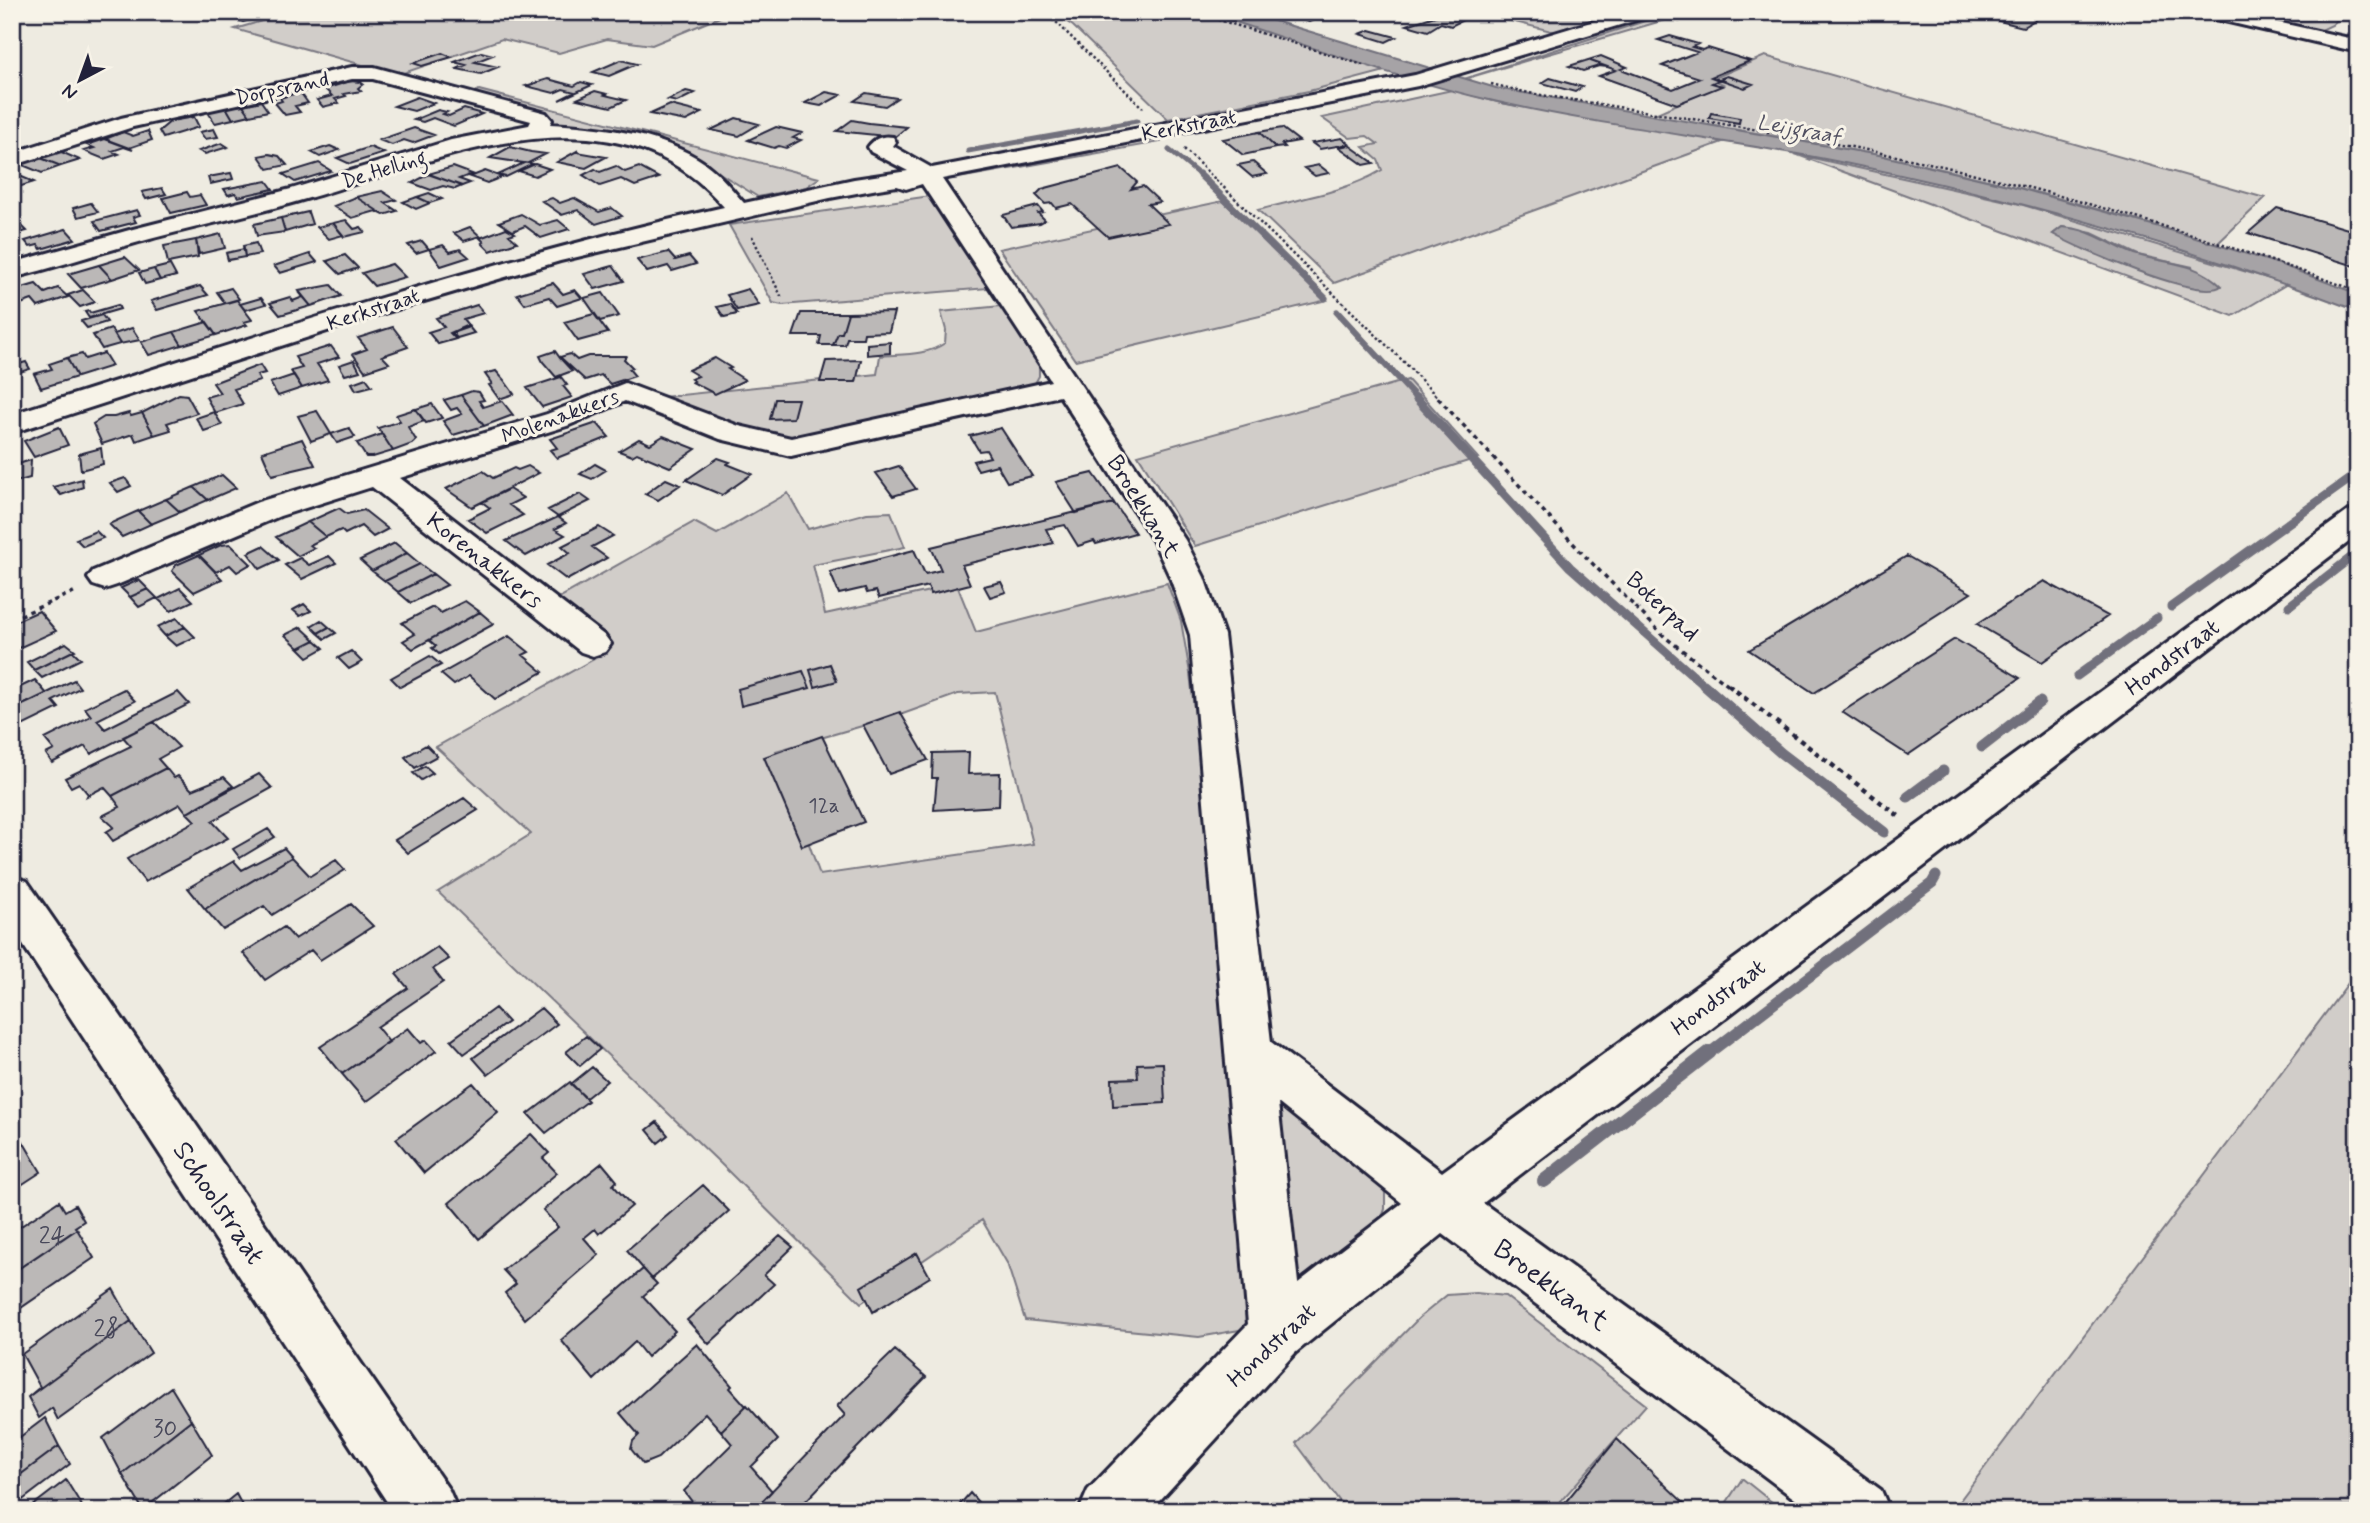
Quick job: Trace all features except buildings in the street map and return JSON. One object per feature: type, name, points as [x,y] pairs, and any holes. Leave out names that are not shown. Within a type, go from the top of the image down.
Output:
[{"type":"street","name":"Kerkstraat","points":[[12,424],[493,271],[657,228],[739,211],[850,194],[926,176],[1415,81],[1644,12]]},
{"type":"street","points":[[2207,12],[2358,46]]},
{"type":"street","name":"Dorpsrand","points":[[12,159],[128,122],[352,73],[374,73],[539,117],[542,120],[537,130]]},
{"type":"street","name":"De Helling","points":[[12,271],[128,237],[299,194],[458,145],[537,130],[607,134],[661,150],[690,163],[715,183],[739,211]]},
{"type":"street","points":[[885,142],[879,147],[914,165],[926,176]]},
{"type":"street","name":"Broekkant","points":[[926,176],[938,188],[1169,540],[1207,635],[1276,1334]]},
{"type":"street","name":"Molenakkers","points":[[105,578],[269,509],[557,420],[625,391],[730,433],[791,447],[1066,386]]},
{"type":"street","name":"Korenakkers","points":[[377,476],[593,644]]},
{"type":"street","name":"Hondstraat","points":[[1109,1511],[1276,1334],[1442,1203],[2358,519]]},
{"type":"street","name":"Schoolstraat","points":[[15,901],[428,1511]]},
{"type":"street","name":"Broekkant","points":[[1249,1052],[1442,1203],[1860,1511]]},
{"type":"path","name":"Boterpad","points":[[1038,12],[1056,22],[1406,364],[1584,555],[1665,637],[1928,838]]},
{"type":"path","points":[[1194,12],[1415,81]]},
{"type":"path","points":[[1490,84],[1529,93],[1843,146],[1956,170],[2129,215],[2280,262],[2358,291]]},
{"type":"path","points":[[739,211],[782,298]]},
{"type":"path","points":[[12,619],[105,578]]},
{"type":"shaded area","points":[[292,12],[732,12],[652,45],[607,39],[559,53],[502,39],[398,75],[235,29]]},
{"type":"shaded area","points":[[1052,12],[1206,12],[1389,70],[1309,91],[1168,119],[1073,26]]},
{"type":"shaded area","points":[[1206,12],[1245,12],[1496,88],[1879,155],[2012,186],[2279,264],[2358,294],[2358,311],[2165,245],[2034,207],[1835,161],[1582,119],[1498,102],[1388,72]]},
{"type":"shaded area","points":[[1475,12],[1619,12],[1555,32]]},
{"type":"shaded area","points":[[1673,12],[1692,12],[1464,79]]},
{"type":"shaded area","points":[[2217,12],[2338,12],[2342,15],[2332,25],[2313,34]]},
{"type":"shaded area","points":[[1765,56],[2265,198],[2216,245],[2050,196],[1923,165],[1795,139],[1650,116],[1723,84],[1712,79]]},
{"type":"shaded area","points":[[479,90],[819,178],[806,187],[758,197],[697,159],[547,124],[550,116],[470,95]]},
{"type":"shaded area","points":[[1452,90],[1501,103],[1725,141],[1334,283],[1258,210],[1353,184],[1382,170],[1378,160],[1363,147],[1378,144],[1367,136],[1350,138],[1322,118]]},
{"type":"shaded area","points":[[1156,139],[1160,142],[953,179]]},
{"type":"shaded area","points":[[1795,154],[2020,204],[2287,284],[2233,316]],"holes":[[[2062,227],[2092,233],[2138,255],[2193,267],[2154,277],[2053,234]]]},
{"type":"shaded area","points":[[930,196],[989,288],[782,305],[773,303],[729,225]]},
{"type":"shaded area","points":[[1223,201],[1327,300],[1075,360],[999,249]]},
{"type":"shaded area","points":[[2062,227],[2091,234],[2134,254],[2191,268],[2221,286],[2209,289],[2190,287],[2138,271],[2053,234]]},
{"type":"shaded area","points":[[1001,306],[1039,364],[1039,376],[1034,385],[779,449],[662,397],[877,374],[880,356],[922,352],[945,343],[946,330],[941,312]]},
{"type":"shaded area","points":[[1408,380],[1478,458],[1195,546],[1138,455]]},
{"type":"shaded area","points":[[788,493],[808,529],[867,513],[891,512],[905,547],[813,565],[825,614],[957,585],[976,632],[1167,583],[1181,621],[1190,673],[1239,1100],[1256,1313],[1245,1329],[1199,1337],[1025,1320],[1007,1263],[982,1220],[861,1303],[720,1163],[438,892],[531,834],[436,747],[601,655],[543,607],[694,522],[717,534]],"holes":[[[995,692],[1033,844],[820,875],[776,751],[900,715],[958,694]]]},
{"type":"shaded area","points":[[2358,970],[2358,1511],[1952,1511]]},
{"type":"shaded area","points":[[1275,1095],[1379,1179],[1385,1193],[1385,1209],[1379,1226],[1301,1293],[1289,1285]]},
{"type":"shaded area","points":[[1476,1293],[1505,1296],[1646,1405],[1552,1511],[1347,1511],[1296,1443],[1419,1318],[1447,1295]]},
{"type":"shaded area","points":[[1743,1479],[1783,1511],[1721,1511]]},
{"type":"waterway","points":[[1679,20],[1704,12]]},
{"type":"waterway","points":[[968,151],[1137,121]]},
{"type":"waterway","points":[[1169,150],[1201,176]]},
{"type":"waterway","points":[[1199,174],[1325,298]]},
{"type":"waterway","points":[[1337,312],[1418,400]]},
{"type":"waterway","points":[[1416,398],[1570,567],[1706,687]]},
{"type":"waterway","points":[[2171,607],[2358,473]]},
{"type":"waterway","points":[[2289,606],[2358,552]]},
{"type":"waterway","points":[[2077,676],[2157,618]]},
{"type":"waterway","points":[[1704,685],[1781,753],[1884,832]]},
{"type":"waterway","points":[[1982,747],[2040,702]]},
{"type":"waterway","points":[[1908,797],[1943,771]]},
{"type":"waterway","points":[[1708,1054],[1932,883],[1936,876]]},
{"type":"waterway","points":[[1544,1181],[1710,1052]]},
{"type":"water label","name":"Leijgraaf","points":[[1799,129]]}]
